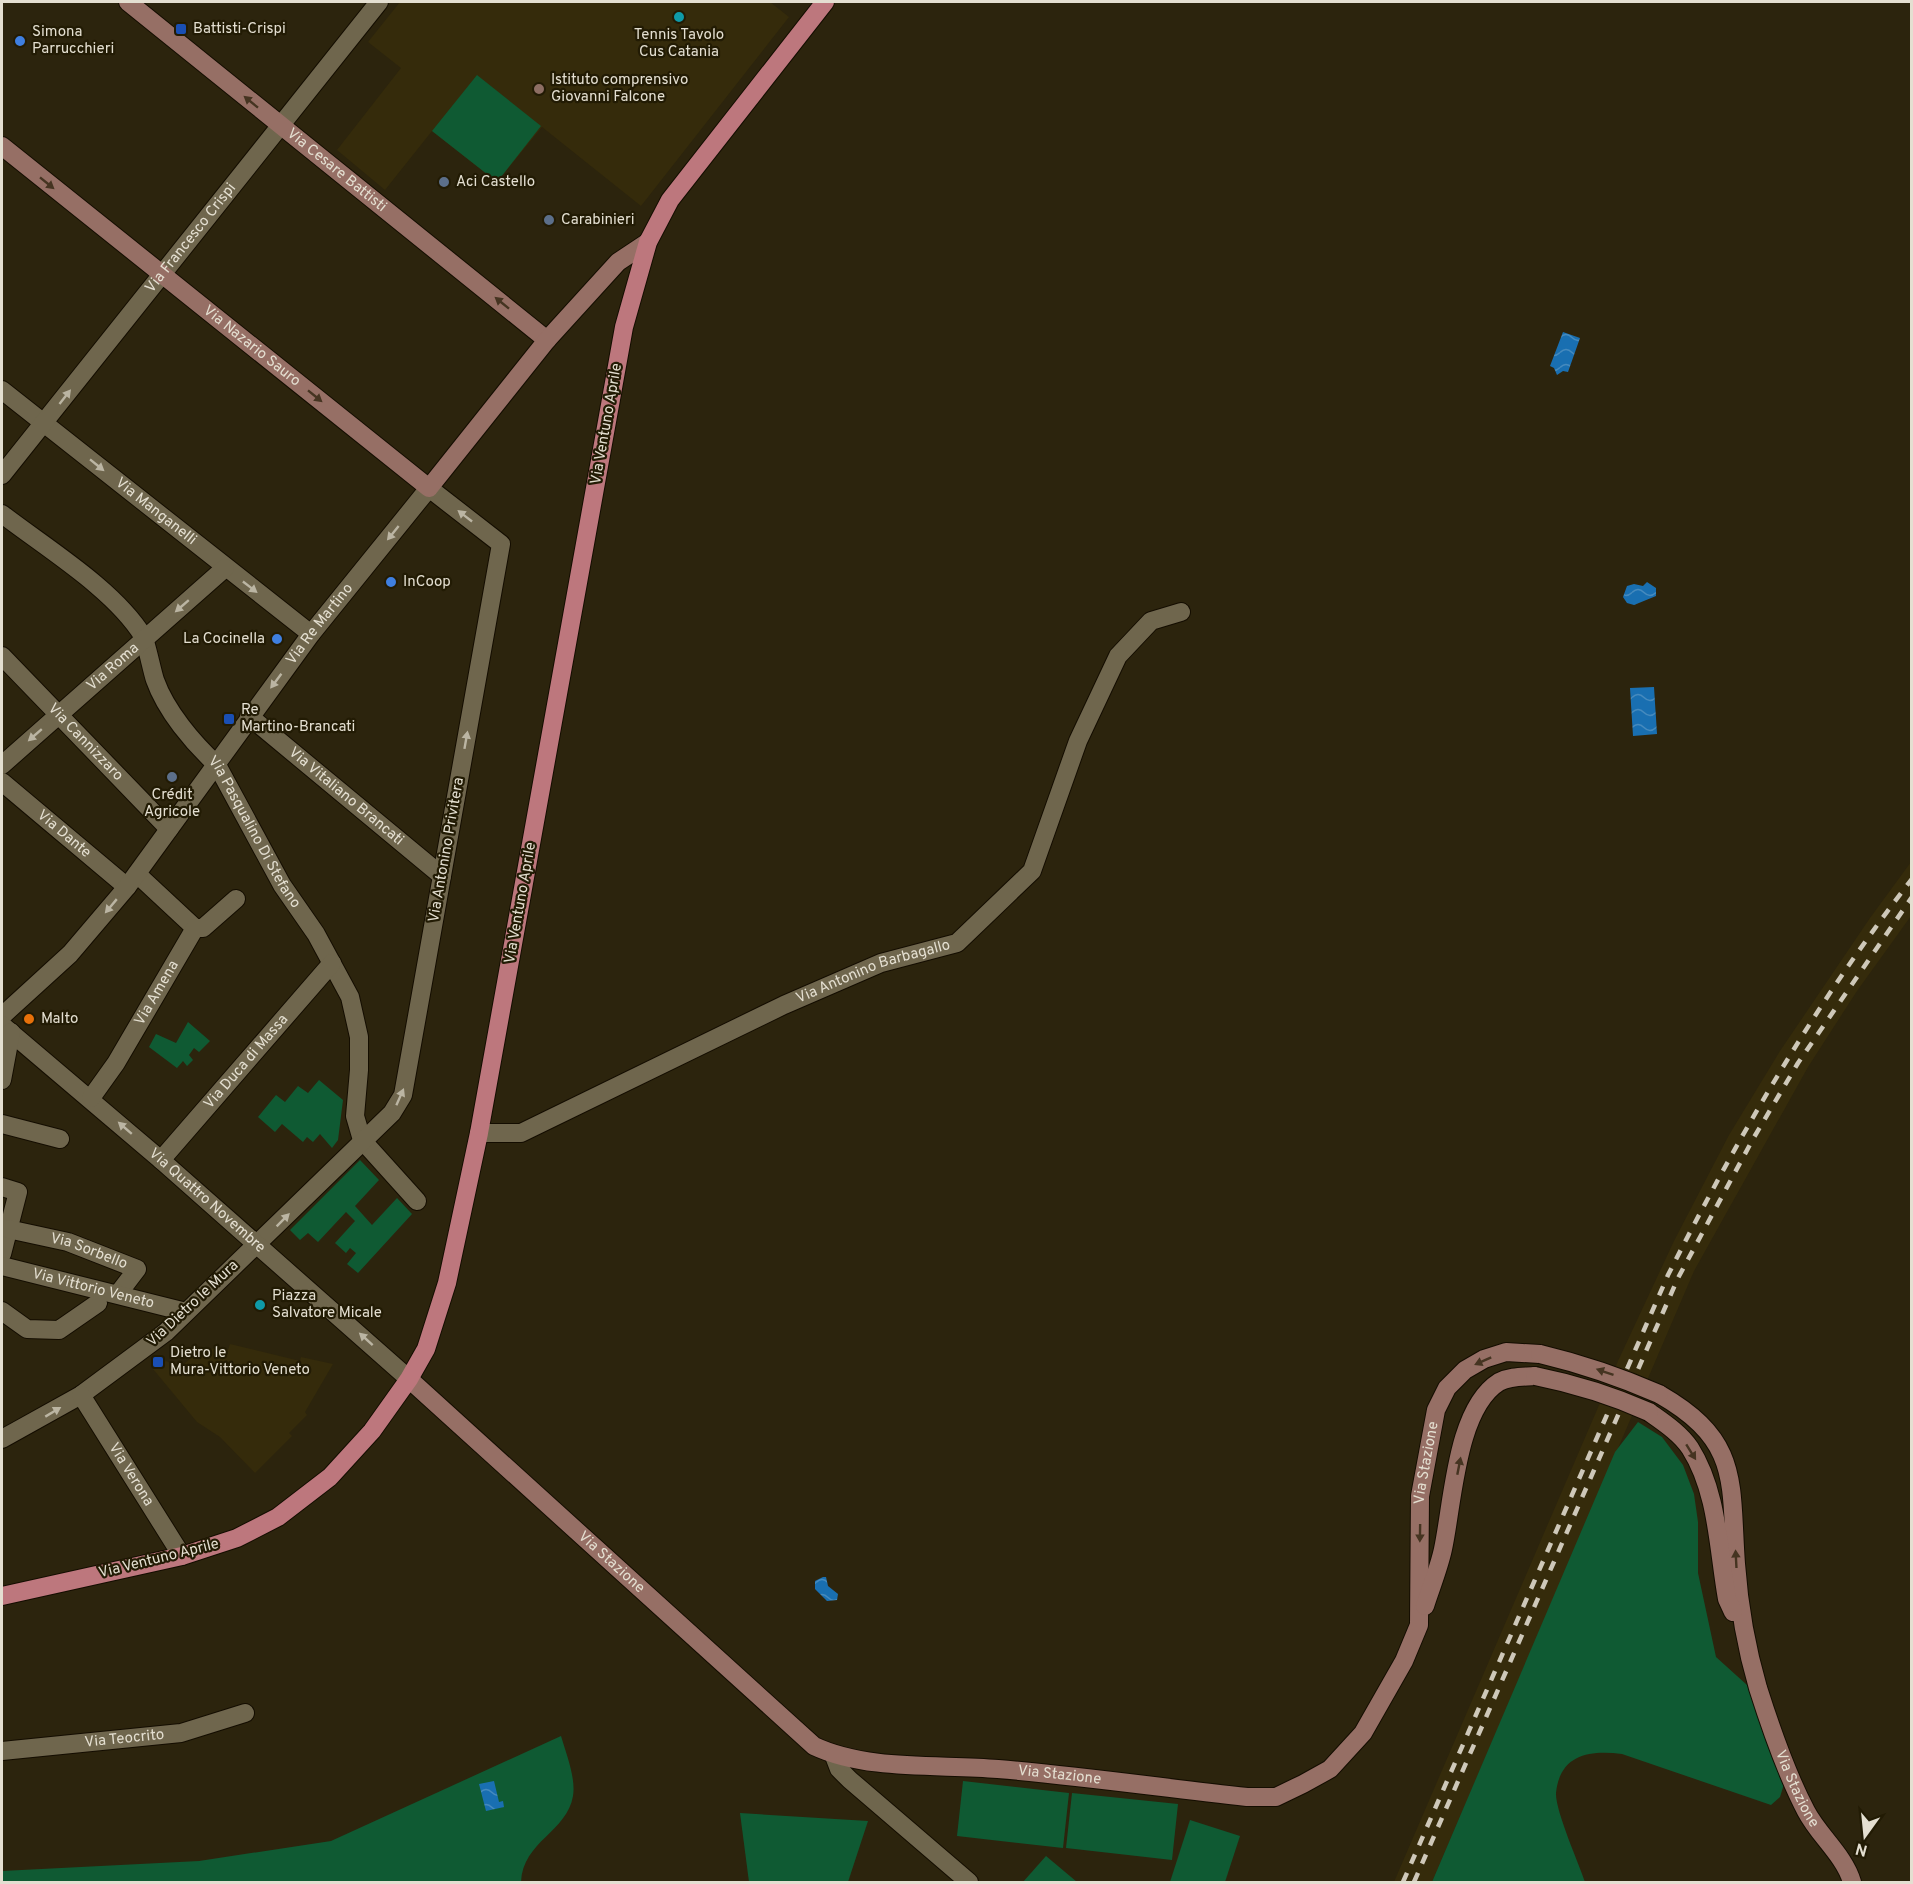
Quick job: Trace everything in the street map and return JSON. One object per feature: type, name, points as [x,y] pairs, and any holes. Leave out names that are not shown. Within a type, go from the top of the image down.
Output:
[{"type":"main road","name":"Via Cesare Battisti","points":[[128,2],[547,340]]},
{"type":"main road","name":"Via Ventuno Aprile","points":[[2,1596],[182,1556],[237,1538],[278,1517],[330,1477],[372,1431],[409,1379],[426,1349],[439,1315],[479,1133],[624,327],[648,242],[670,200],[825,2]]},
{"type":"main road","name":"Via Nazario Sauro","points":[[2,146],[429,488]]},
{"type":"main road","name":"Via Re Martino","points":[[429,488],[547,340],[618,262],[648,242]]},
{"type":"main road","name":"Via Stazione","points":[[409,1379],[791,1726],[814,1746],[834,1756],[859,1760],[999,1769],[1247,1797],[1276,1797],[1330,1769],[1363,1733],[1404,1661],[1419,1625],[1420,1496],[1436,1410],[1447,1388],[1465,1370],[1484,1359],[1506,1352],[1540,1354],[1601,1370],[1659,1394],[1686,1410],[1700,1423],[1723,1456],[1734,1502],[1735,1560],[1744,1638],[1759,1690],[1792,1782],[1806,1812],[1821,1837],[1847,1866],[1852,1882]]},
{"type":"main road","points":[[1419,1625],[1443,1551],[1461,1454],[1471,1418],[1478,1405],[1499,1383],[1513,1377],[1535,1376],[1603,1393],[1648,1412],[1670,1426],[1689,1447],[1711,1497],[1727,1599],[1744,1638]]},
{"type":"street","name":"Via Francesco Crispi","points":[[2,475],[161,273],[380,2]]},
{"type":"street","name":"Via Manganelli","points":[[2,390],[311,634]]},
{"type":"street","name":"Via Nazario Sauro","points":[[429,488],[501,544]]},
{"type":"street","name":"Via Re Martino","points":[[2,1016],[70,954],[132,881],[217,765],[249,716],[311,634],[429,488]]},
{"type":"street","name":"Via Pasqualino Di Stefano","points":[[2,514],[117,601],[145,639],[146,653],[161,696],[202,752],[217,765],[282,885],[332,963],[350,997],[359,1037],[355,1116],[362,1140],[417,1201]]},
{"type":"street","name":"Via Antonino Privitera","points":[[362,1140],[392,1113],[403,1095],[501,544]]},
{"type":"street","name":"Via Roma","points":[[2,765],[225,568]]},
{"type":"street","name":"Via Antonino Barbagallo","points":[[479,1133],[521,1133],[784,1005],[870,968],[957,943],[1032,871],[1078,741],[1118,656],[1151,621],[1181,612]]},
{"type":"street","name":"Via Cannizzaro","points":[[2,656],[169,829]]},
{"type":"street","name":"Via Vitaliano Brancati","points":[[249,716],[442,876]]},
{"type":"street","name":"Via Dante","points":[[2,782],[195,928]]},
{"type":"street","name":"Via Amena","points":[[91,1098],[116,1063],[195,928],[203,928],[236,899]]},
{"type":"street","name":"Via Duca di Massa","points":[[161,1160],[332,963]]},
{"type":"street","name":"Via Quattro Novembre","points":[[6,1029],[91,1098],[409,1379]]},
{"type":"street","points":[[2,1080],[6,1029]]},
{"type":"street","points":[[2,1124],[60,1139]]},
{"type":"street","name":"Via Dietro le Mura","points":[[2,1439],[81,1395],[138,1355],[258,1244],[362,1140]]},
{"type":"street","points":[[2,1187],[18,1192],[2,1254]]},
{"type":"street","name":"Via Sorbello","points":[[8,1229],[68,1242],[137,1269],[118,1294]]},
{"type":"street","name":"Via Vittorio Veneto","points":[[2,1266],[186,1312]]},
{"type":"street","points":[[2,1311],[27,1329],[59,1330],[98,1303]]},
{"type":"street","name":"Via Verona","points":[[81,1395],[182,1556]]},
{"type":"street","name":"Via Teocrito","points":[[2,1751],[181,1733],[245,1713]]},
{"type":"street","points":[[834,1756],[839,1768],[850,1780],[969,1882]]},
{"type":"shaded area","name":"Istituto comprensivo Giovanni Falcone","points":[[400,2],[770,2],[789,17],[641,206],[542,127],[497,182],[432,131],[385,190],[337,150],[401,68],[368,42]]},
{"type":"shaded area","points":[[1911,862],[1911,916],[1857,991],[1808,1067],[1694,1271],[1432,1882],[1394,1882],[1618,1361],[1674,1241],[1729,1135],[1780,1051]]},
{"type":"shaded area","points":[[230,1344],[300,1361],[301,1357],[333,1364],[305,1412],[307,1415],[289,1433],[292,1436],[255,1473],[220,1437],[197,1422],[153,1369],[166,1361],[181,1367],[198,1351],[203,1355],[215,1347],[228,1350]]},
{"type":"green space","points":[[477,75],[541,126],[497,182],[432,131]]},
{"type":"green space","points":[[188,1022],[210,1041],[199,1052],[194,1048],[189,1055],[193,1060],[187,1066],[183,1061],[177,1068],[149,1047],[156,1034],[176,1043]]},
{"type":"green space","points":[[319,1080],[343,1100],[338,1140],[332,1148],[320,1134],[313,1142],[307,1137],[303,1142],[282,1124],[275,1132],[258,1117],[276,1095],[285,1102],[298,1086],[308,1093]]},
{"type":"green space","points":[[360,1160],[379,1180],[355,1206],[372,1225],[397,1198],[412,1214],[358,1273],[347,1264],[356,1253],[350,1248],[346,1253],[335,1243],[355,1221],[346,1212],[318,1242],[308,1233],[300,1240],[290,1230]]},
{"type":"green space","points":[[1638,1422],[1662,1437],[1683,1465],[1694,1494],[1698,1522],[1698,1573],[1716,1657],[1747,1685],[1784,1784],[1780,1797],[1771,1805],[1622,1754],[1588,1754],[1570,1762],[1559,1780],[1556,1793],[1563,1824],[1585,1882],[1432,1882],[1615,1452]]},
{"type":"green space","points":[[561,1736],[572,1774],[573,1796],[563,1819],[529,1856],[521,1882],[2,1882],[2,1871],[199,1861],[331,1841]]},
{"type":"green space","points":[[963,1781],[1069,1793],[1063,1848],[957,1836]]},
{"type":"green space","points":[[1072,1793],[1178,1804],[1172,1860],[1066,1848]]},
{"type":"green space","points":[[740,1813],[868,1821],[848,1882],[749,1882]]},
{"type":"green space","points":[[1190,1820],[1240,1836],[1225,1882],[1170,1882]]},
{"type":"green space","points":[[1046,1856],[1077,1882],[1023,1882]]},
{"type":"water","points":[[1563,332],[1580,338],[1568,372],[1563,371],[1557,375],[1554,368],[1550,366]]},
{"type":"water","points":[[1647,582],[1656,588],[1656,596],[1634,605],[1627,603],[1623,597],[1627,586],[1634,584],[1643,586]]},
{"type":"water","points":[[1654,687],[1657,734],[1633,736],[1630,688]]},
{"type":"water","points":[[826,1577],[828,1586],[838,1594],[837,1600],[827,1601],[815,1589],[815,1581]]},
{"type":"water","points":[[494,1781],[499,1802],[503,1801],[504,1807],[486,1811],[479,1784]]},
{"type":"railway","points":[[1403,1882],[1668,1275],[1722,1172],[1780,1071],[1843,973],[1912,879]]},
{"type":"railway","points":[[1414,1882],[1678,1278],[1753,1139],[1798,1063],[1912,897]]},
{"type":"place","name":"Tennis Tavolo Cus Catania","points":[[679,17]]},
{"type":"place","name":"Battisti-Crispi","points":[[181,29]]},
{"type":"place","name":"Simona Parrucchieri","points":[[20,41]]},
{"type":"place","name":"Istituto comprensivo Giovanni Falcone","points":[[539,89]]},
{"type":"place","name":"Aci Castello","points":[[444,182]]},
{"type":"place","name":"Carabinieri","points":[[549,220]]},
{"type":"place","name":"InCoop","points":[[391,582]]},
{"type":"place","name":"La Cocinella","points":[[277,639]]},
{"type":"place","name":"Re Martino-Brancati","points":[[229,719]]},
{"type":"place","name":"Crédit Agricole","points":[[172,777]]},
{"type":"place","name":"Malto","points":[[29,1019]]},
{"type":"place","name":"Piazza Salvatore Micale","points":[[260,1305]]},
{"type":"place","name":"Dietro le Mura-Vittorio Veneto","points":[[158,1362]]}]
